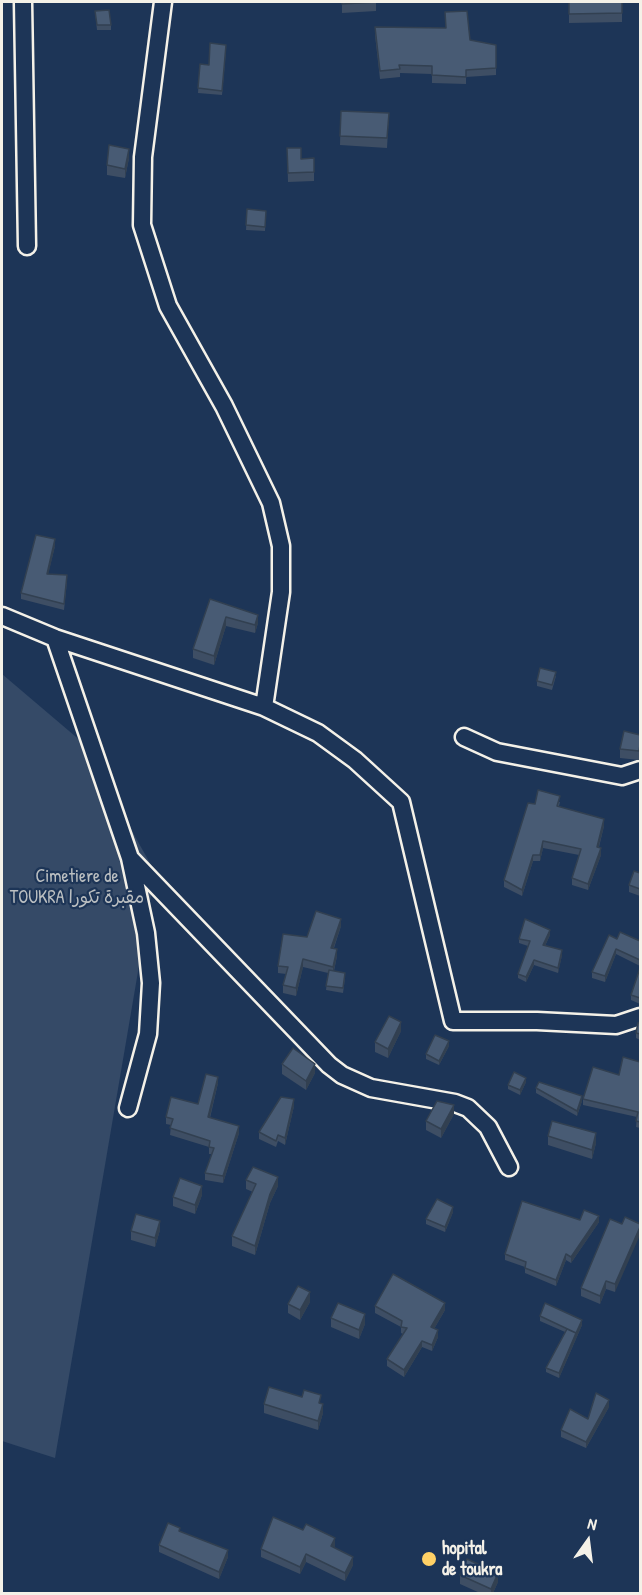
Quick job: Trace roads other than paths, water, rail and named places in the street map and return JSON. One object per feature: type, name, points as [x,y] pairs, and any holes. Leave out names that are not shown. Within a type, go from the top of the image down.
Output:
[{"type":"street","points":[[23,2],[27,246]]},
{"type":"street","points":[[163,2],[143,157],[142,225],[168,306],[224,406],[271,503],[281,546],[281,592],[264,706]]},
{"type":"street","points":[[2,616],[55,638],[264,706],[318,733],[356,760],[401,802],[453,1021],[537,1021],[616,1025],[640,1017]]},
{"type":"street","points":[[55,638],[130,858],[146,933],[151,983],[146,1043],[128,1108]]},
{"type":"street","points":[[464,737],[497,752],[622,776],[640,770]]},
{"type":"street","points":[[130,858],[329,1065],[349,1079],[371,1088],[455,1103],[468,1108],[488,1127],[509,1167]]},
{"type":"place","name":"hopital de toukra","points":[[429,1559]]},
{"type":"park label","name":"Cimetiere de TOUKRA مقبرة تكورا","points":[[77,887]]}]
